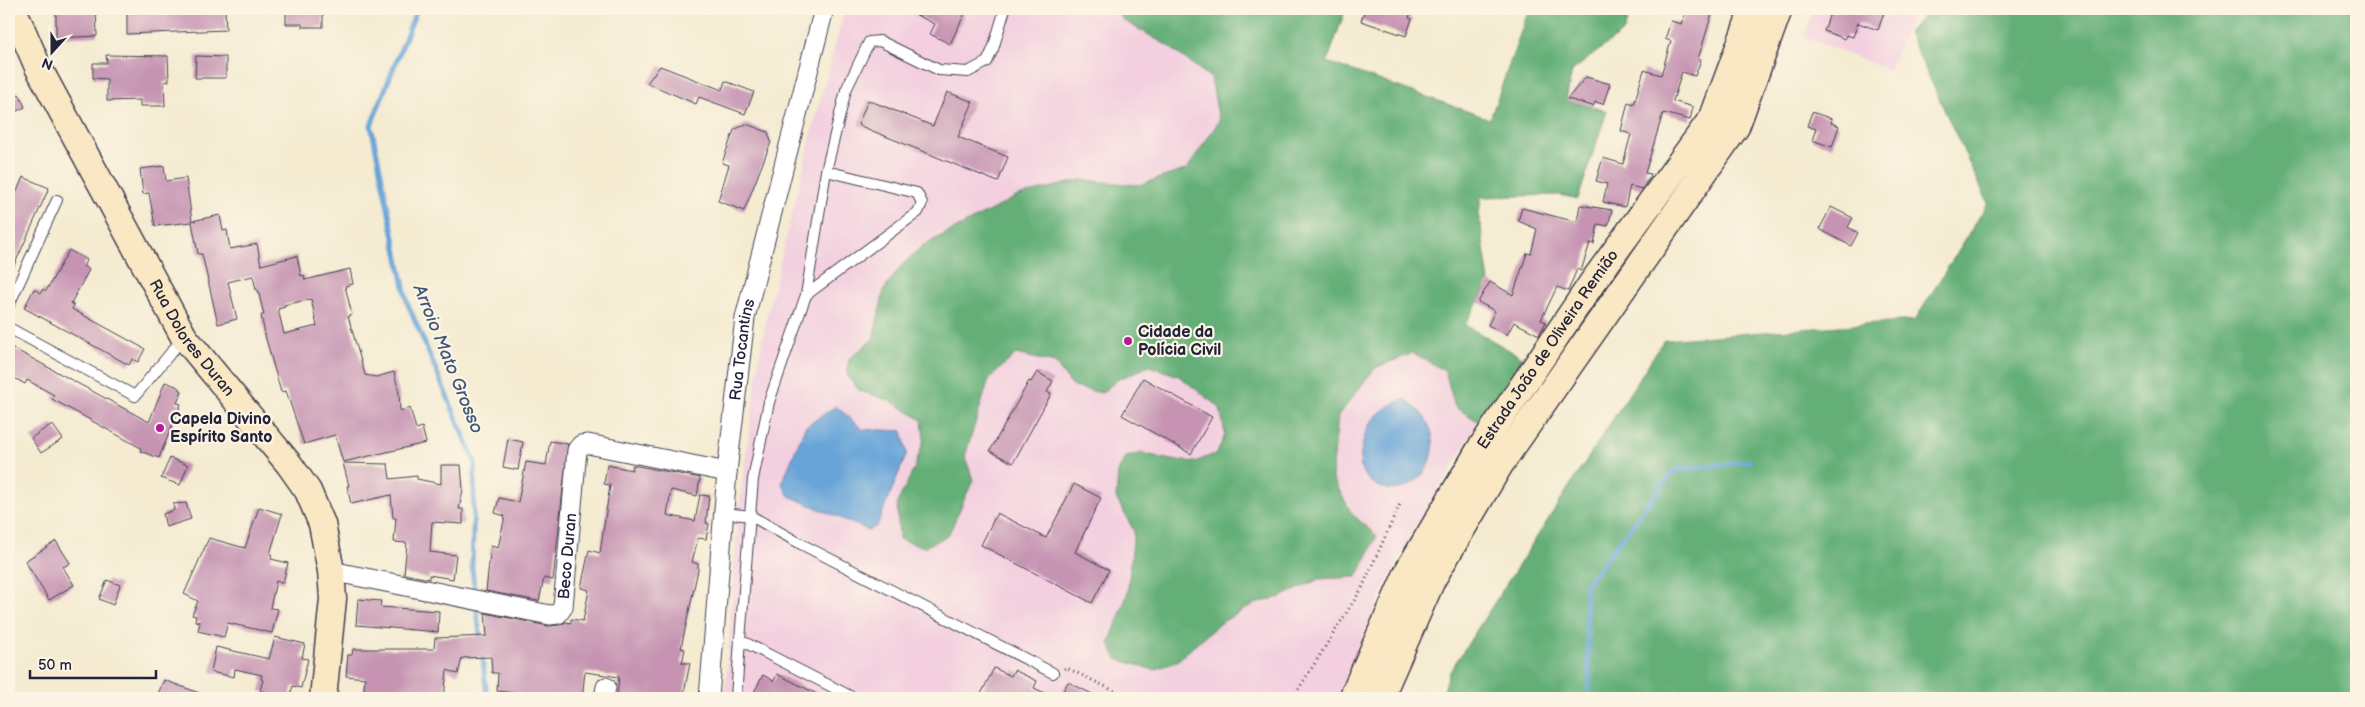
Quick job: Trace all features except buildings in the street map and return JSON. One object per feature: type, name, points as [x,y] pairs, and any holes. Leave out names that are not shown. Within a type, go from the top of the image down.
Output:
[{"type":"main road","name":"Rua Dolores Duran","points":[[13,9],[38,67],[184,338],[289,464],[308,491],[322,524],[331,571],[333,599],[323,698]]},
{"type":"main road","name":"Estrada João de Oliveira Remião","points":[[1352,698],[1408,569],[1480,449],[1592,282],[1713,117],[1754,9]]},
{"type":"main road","name":"Estrada João de Oliveira Remião","points":[[1380,698],[1432,580],[1501,463],[1736,127],[1779,9]]},
{"type":"street","name":"Rua Tocantins","points":[[709,698],[724,514],[745,318],[824,9]]},
{"type":"street","name":"Beco Duran","points":[[331,571],[550,615],[558,614],[563,607],[577,450],[581,445],[588,444],[728,472]]},
{"type":"lane","points":[[736,698],[753,479],[769,402],[806,295],[826,171],[846,90],[869,42],[880,41],[939,70],[968,72],[987,62],[993,50],[1005,9]]},
{"type":"lane","points":[[806,295],[918,212],[922,203],[917,193],[826,171]]},
{"type":"lane","points":[[9,305],[57,200]]},
{"type":"lane","points":[[9,328],[135,396],[184,338]]},
{"type":"lane","points":[[724,514],[751,516],[1054,673]]},
{"type":"lane","points":[[740,640],[854,698]]},
{"type":"path","points":[[1293,698],[1362,588],[1400,504]]},
{"type":"path","points":[[1054,673],[1067,668],[1129,698]]},
{"type":"shaded area","name":"Cidade da Polícia Civil","points":[[845,9],[1328,9],[1344,14],[1327,62],[1490,119],[1529,9],[1631,9],[1624,31],[1572,71],[1566,100],[1607,111],[1578,199],[1559,195],[1481,196],[1479,214],[1489,281],[1465,325],[1523,358],[1479,423],[1415,528],[1385,587],[1336,698],[725,698],[738,514],[759,358],[768,312],[819,104]]},
{"type":"shaded area","points":[[1814,9],[1915,9],[1889,70],[1804,37]]},
{"type":"green space","points":[[1115,9],[1328,9],[1344,14],[1327,62],[1490,119],[1529,9],[1631,9],[1624,31],[1572,71],[1566,100],[1607,111],[1578,199],[1559,195],[1481,197],[1479,214],[1489,281],[1465,325],[1523,358],[1479,422],[1455,407],[1445,371],[1413,353],[1375,368],[1338,416],[1332,477],[1352,514],[1377,536],[1357,577],[1319,579],[1281,597],[1254,604],[1219,624],[1176,662],[1154,670],[1117,659],[1109,644],[1127,595],[1134,531],[1116,498],[1118,471],[1126,457],[1142,453],[1171,460],[1195,462],[1217,453],[1225,434],[1220,408],[1179,376],[1149,366],[1117,380],[1102,393],[1073,387],[1055,363],[1016,354],[989,379],[965,456],[973,480],[948,536],[924,547],[899,539],[897,503],[914,469],[924,439],[922,420],[891,401],[860,391],[847,376],[849,359],[873,339],[884,290],[901,266],[922,246],[1018,196],[1080,180],[1139,185],[1187,169],[1219,121],[1211,78],[1168,46],[1123,20]]},
{"type":"green space","points":[[1931,9],[2356,9],[2356,698],[1442,698],[1449,673],[1664,340],[1915,320],[1988,203],[1908,32]]},
{"type":"water","points":[[1406,399],[1420,412],[1430,428],[1433,442],[1432,455],[1420,478],[1398,489],[1386,488],[1373,483],[1365,477],[1360,464],[1364,438],[1374,418],[1392,404]]},
{"type":"water","points":[[836,406],[862,429],[902,431],[907,453],[877,526],[868,530],[789,496],[782,483],[805,427]]},
{"type":"waterway","name":"Arroio Mato Grosso","points":[[417,9],[371,125],[407,302],[475,462],[472,566],[475,597]]},
{"type":"waterway","points":[[1590,698],[1585,586],[1674,470],[1750,461]]},
{"type":"waterway","name":"Arroio Mato Grosso","points":[[476,605],[481,641]]},
{"type":"waterway","name":"Arroio Mato Grosso","points":[[482,652],[487,698]]},
{"type":"place","name":"Cidade da Polícia Civil","points":[[1128,341]]},
{"type":"place","name":"Capela Divino Espírito Santo","points":[[160,428]]}]
